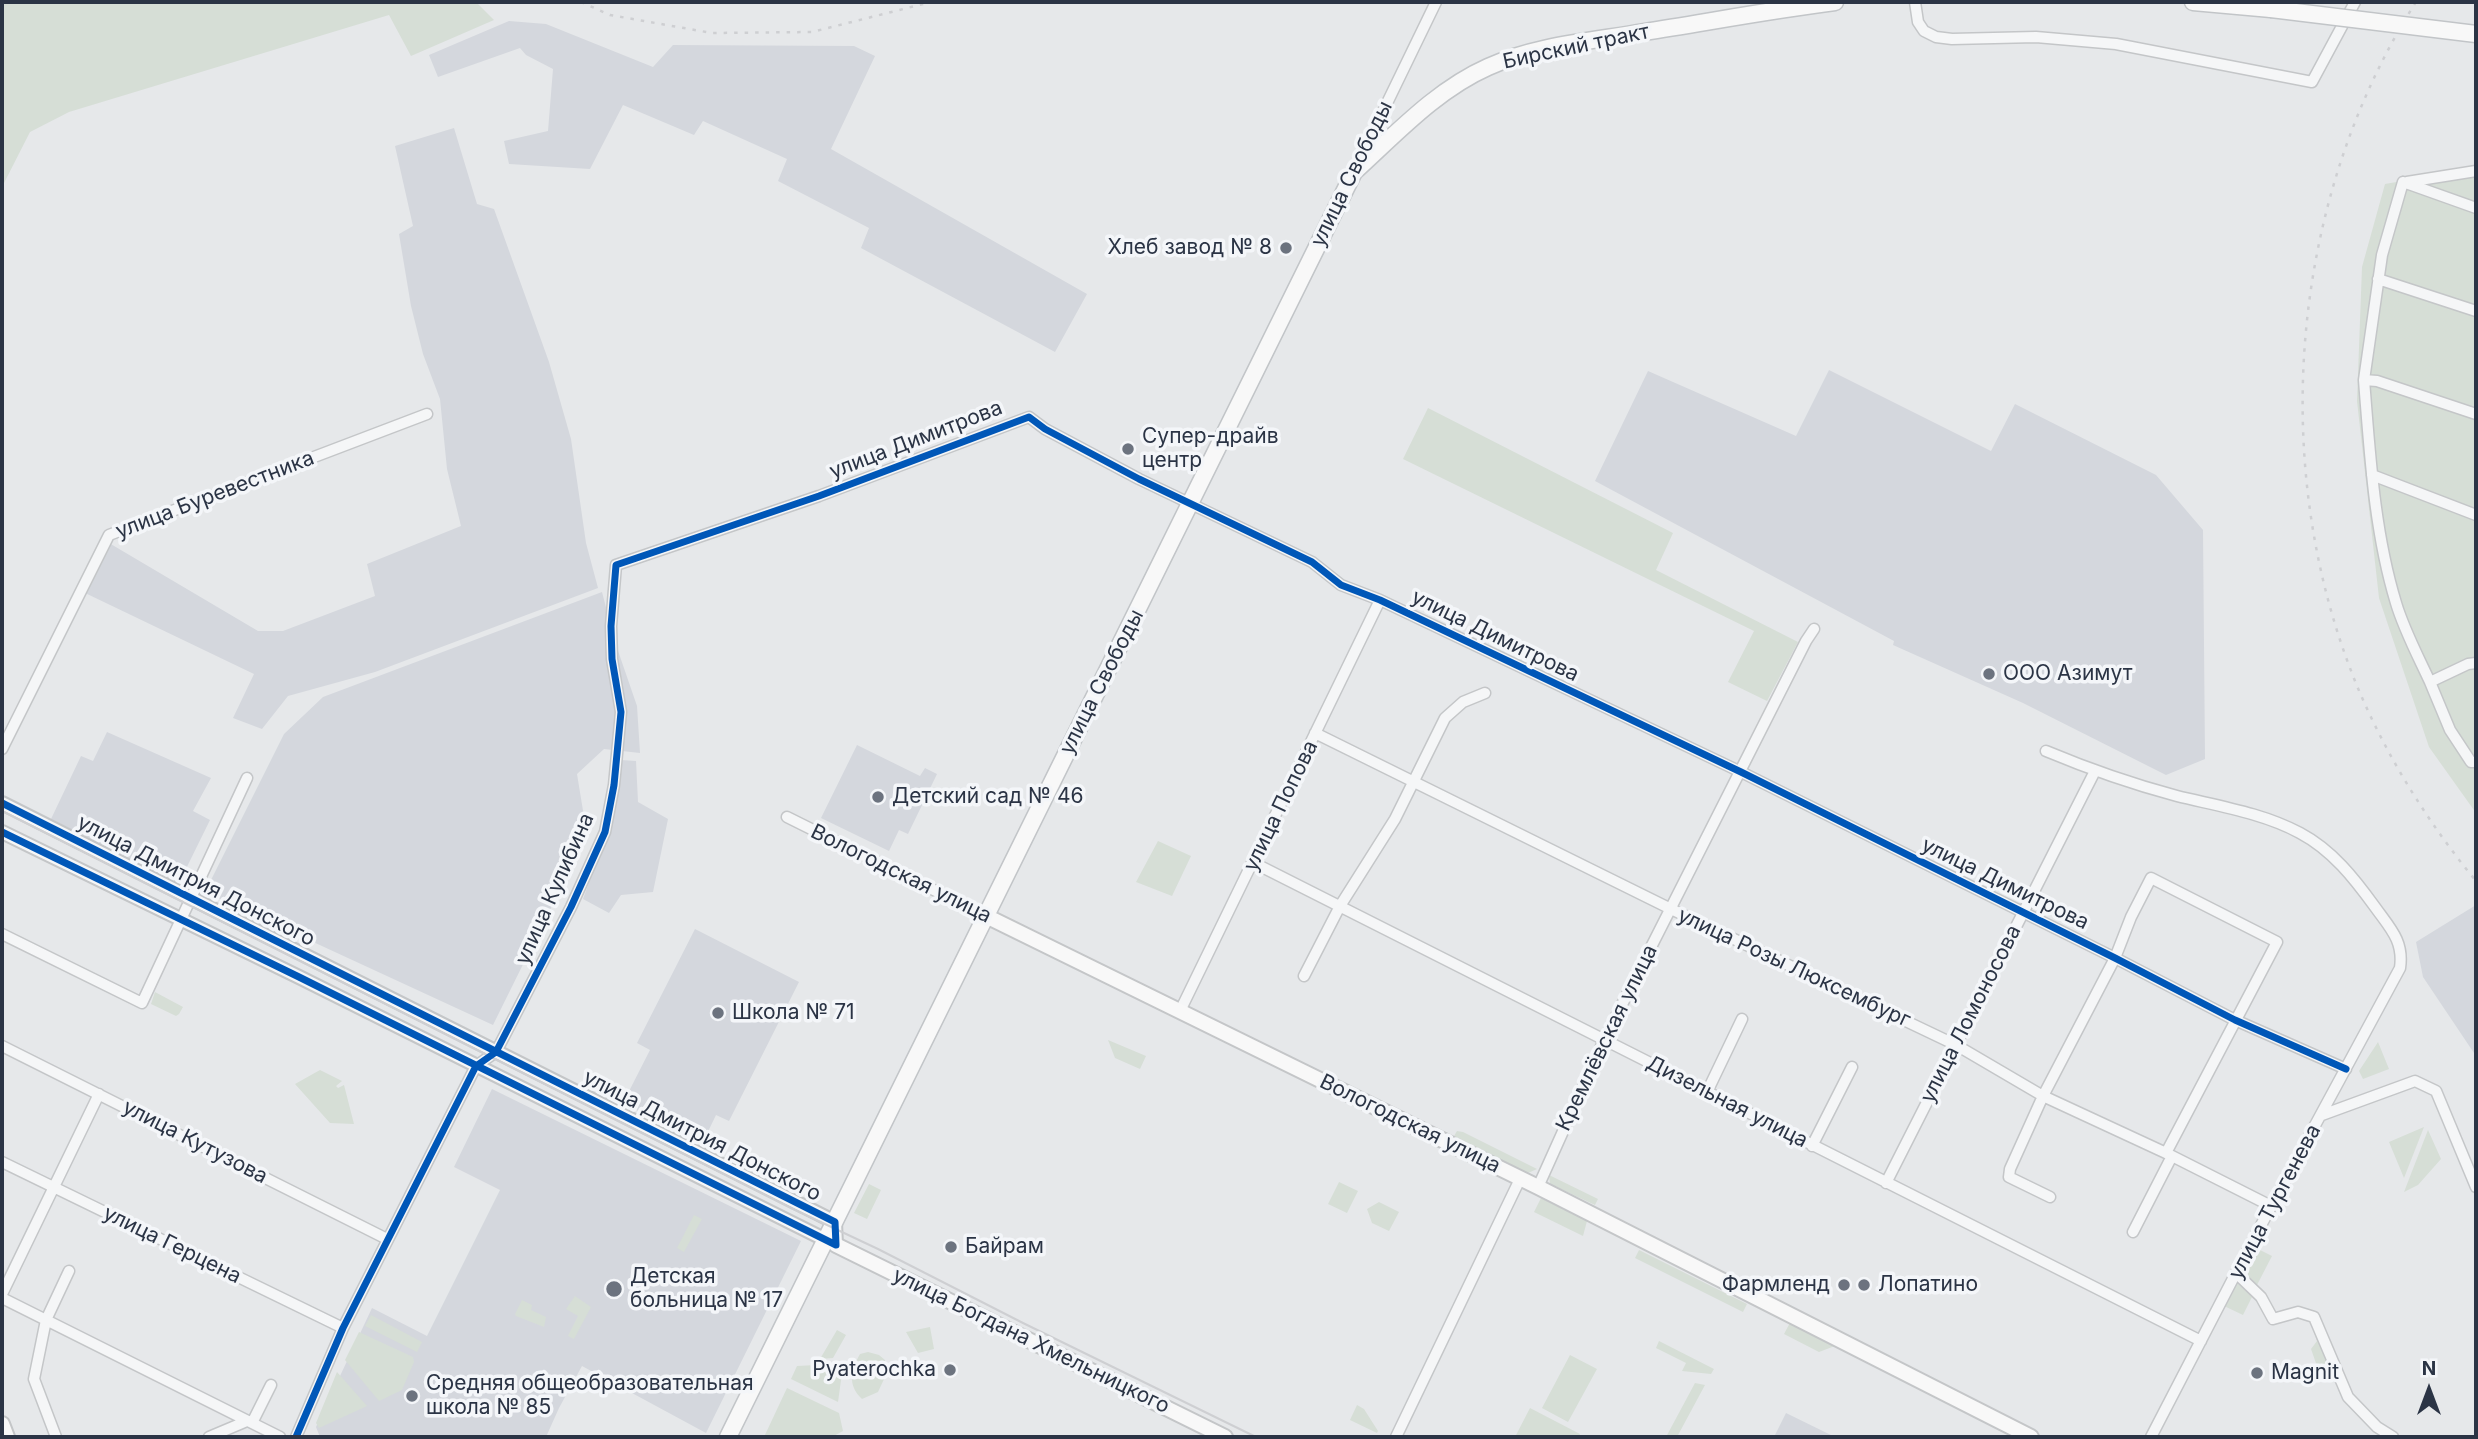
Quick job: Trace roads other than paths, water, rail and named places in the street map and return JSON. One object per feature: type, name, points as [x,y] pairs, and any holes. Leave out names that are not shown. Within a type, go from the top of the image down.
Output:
[{"type":"main road","name":"Бирский тракт","points":[[1354,172],[1421,110],[1444,93],[1478,72],[1511,58],[1561,46],[1835,2]]},
{"type":"main road","points":[[2193,2],[2476,34]]},
{"type":"main road","name":"улица Свободы","points":[[729,1437],[831,1243],[835,1222],[1354,172]]},
{"type":"main road","name":"Вологодская улица","points":[[986,915],[1538,1187],[2031,1437]]},
{"type":"main road","name":"улица Богдана Хмельницкого","points":[[831,1243],[1225,1437]]},
{"type":"main road","points":[[2,1424],[7,1437]]},
{"type":"street","name":"улица Свободы","points":[[1354,172],[1436,2]]},
{"type":"street","points":[[1915,2],[1918,22],[1924,31],[1936,37],[2036,37],[2091,41],[2312,82],[2356,2]]},
{"type":"street","points":[[2403,182],[2476,172]]},
{"type":"street","points":[[2403,182],[2476,208]]},
{"type":"street","points":[[2403,182],[2393,212],[2378,279],[2364,380],[2372,475],[2387,568],[2396,605],[2449,730],[2471,762],[2476,762]]},
{"type":"street","points":[[2378,279],[2476,311]]},
{"type":"street","points":[[2364,380],[2476,414]]},
{"type":"street","name":"улица Буревестника","points":[[2,749],[108,535],[427,414]]},
{"type":"street","name":"улица Димитрова","points":[[616,565],[818,496],[1029,417],[1045,429],[1191,504],[1312,562],[1341,585],[1380,600],[1741,772],[2235,1020],[2346,1069]]},
{"type":"street","points":[[2372,475],[2476,515]]},
{"type":"street","name":"улица Кулибина","points":[[496,1052],[571,907],[605,832],[614,785],[621,712],[612,659],[611,626],[616,565]]},
{"type":"street","name":"улица Попова","points":[[1180,1011],[1380,600]]},
{"type":"street","name":"Кремлёвская улица","points":[[1538,1187],[1604,1040],[1814,629]]},
{"type":"street","points":[[2430,682],[2468,664],[2476,663]]},
{"type":"street","points":[[1304,976],[1340,906],[1395,819],[1445,718],[1463,702],[1485,693]]},
{"type":"street","name":"улица Розы Люксембург","points":[[1315,733],[1671,909],[1956,1045],[2043,1096],[2169,1154],[2272,1206]]},
{"type":"street","points":[[2046,751],[2095,771]]},
{"type":"street","name":"улица Ломоносова","points":[[1886,1183],[2095,771]]},
{"type":"street","name":"улица Тургенева","points":[[2095,771],[2266,819],[2300,833],[2329,853],[2353,876],[2401,947],[2400,968],[2151,1437]]},
{"type":"street","points":[[2,934],[142,1003],[247,778]]},
{"type":"street","name":"улица Дмитрия Донского","points":[[2,803],[835,1222]]},
{"type":"street","name":"Вологодская улица","points":[[786,817],[986,915]]},
{"type":"street","name":"улица Дмитрия Донского","points":[[2,832],[831,1243]]},
{"type":"street","name":"Дизельная улица","points":[[1254,863],[2201,1341]]},
{"type":"street","points":[[2050,1197],[2009,1177],[2010,1169],[2043,1096],[2115,958],[2131,917],[2151,878],[2277,943],[2235,1020],[2133,1232]]},
{"type":"street","points":[[1707,1093],[1742,1019]]},
{"type":"street","name":"улица Кутузова","points":[[2,1046],[387,1239]]},
{"type":"street","points":[[299,1435],[343,1328],[387,1239],[476,1066],[496,1052]]},
{"type":"street","points":[[1812,1146],[1852,1066]]},
{"type":"street","points":[[2322,1115],[2415,1082],[2436,1091],[2476,1187]]},
{"type":"street","points":[[99,1094],[2,1296],[280,1437]]},
{"type":"street","name":"улица Герцена","points":[[2,1162],[343,1328]]},
{"type":"street","points":[[1396,1437],[1520,1179]]},
{"type":"street","points":[[56,1437],[34,1379],[46,1320],[69,1271]]},
{"type":"street","points":[[2236,1273],[2261,1297],[2273,1319],[2298,1312],[2314,1317],[2348,1397],[2377,1427],[2393,1437]]},
{"type":"street","points":[[209,1437],[250,1422],[271,1385]]},
{"type":"tram line","points":[[2,811],[791,1208],[1256,1437]]},
{"type":"railway","points":[[581,2],[610,15],[712,33],[812,32],[931,2]]},
{"type":"railway","points":[[2416,2],[2373,80],[2340,164],[2318,251],[2305,340],[2303,431],[2312,521],[2330,609],[2360,693],[2411,791],[2476,881]]},
{"type":"place","name":"Хлеб завод № 8","points":[[1286,248]]},
{"type":"place","name":"Супер-драйв центр","points":[[1128,449]]},
{"type":"place","name":"ООО Азимут","points":[[1989,674]]},
{"type":"place","name":"Детский сад № 46","points":[[878,797]]},
{"type":"place","name":"Школа № 71","points":[[718,1013]]},
{"type":"place","name":"Байрам","points":[[951,1247]]},
{"type":"place","name":"Фармленд","points":[[1844,1285]]},
{"type":"place","name":"Лопатино","points":[[1864,1285]]},
{"type":"place","name":"Детская больница № 17","points":[[614,1289]]},
{"type":"place","name":"Pyaterochka","points":[[950,1370]]},
{"type":"place","name":"Magnit","points":[[2257,1373]]},
{"type":"place","name":"Средняя общеобразовательная школа № 85","points":[[412,1396]]}]
